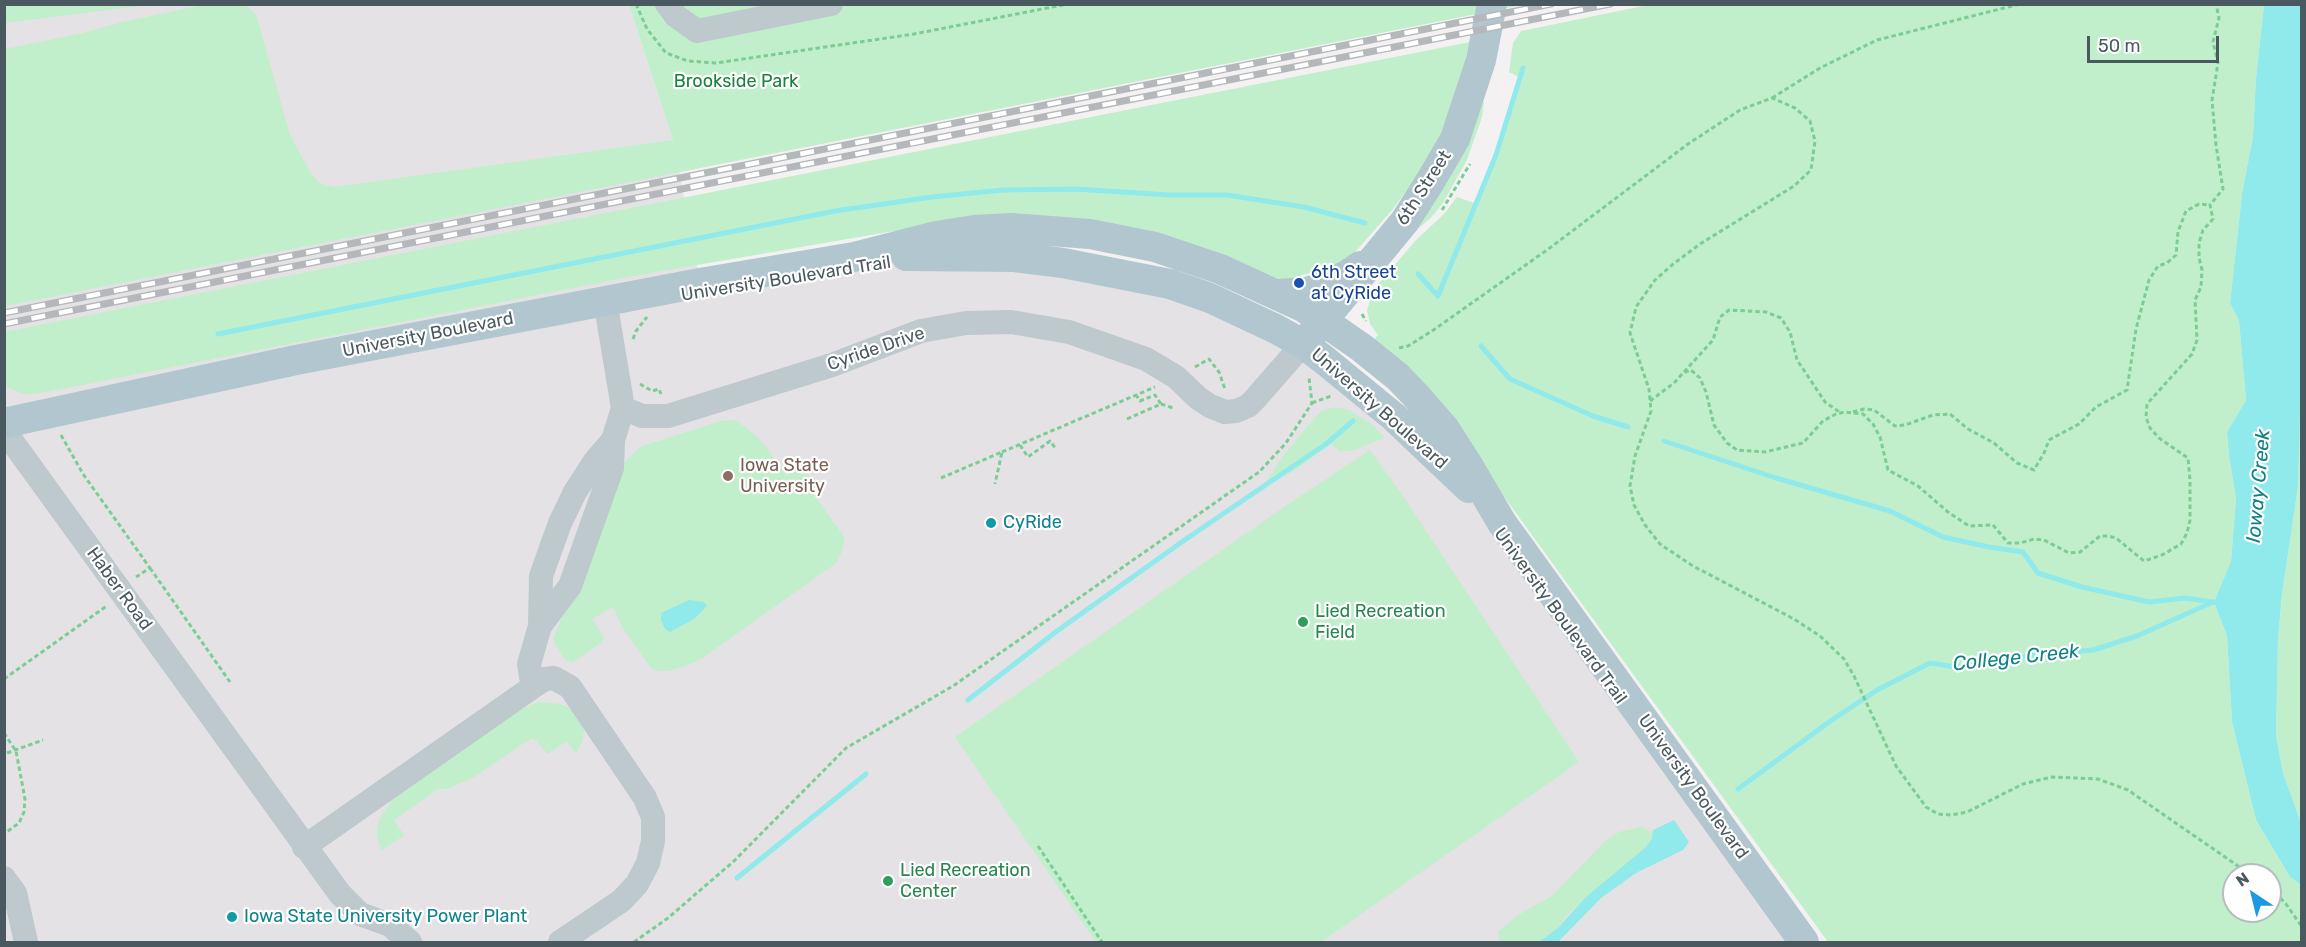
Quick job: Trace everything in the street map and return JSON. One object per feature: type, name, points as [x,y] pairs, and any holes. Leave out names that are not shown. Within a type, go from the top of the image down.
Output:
[{"type":"main road","name":"6th Street","points":[[1308,358],[1324,320],[1404,221],[1455,139],[1481,60],[1492,4]]},
{"type":"main road","name":"University Boulevard","points":[[4,425],[296,360],[605,300],[854,257],[926,238],[974,230],[1011,228],[1071,232],[1155,247],[1220,269],[1277,294],[1324,320],[1389,370],[1419,398],[1450,438],[1502,523],[1804,942]]},
{"type":"main road","points":[[1277,294],[1307,292],[1325,286],[1347,275],[1381,250]]},
{"type":"main road","name":"University Boulevard","points":[[854,257],[1014,257],[1128,274],[1170,284],[1210,298],[1308,358],[1394,417],[1471,490],[1502,523]]},
{"type":"main road","name":"University Boulevard","points":[[1778,905],[1809,942]]},
{"type":"street","points":[[667,4],[676,16],[697,30],[831,4]]},
{"type":"street","points":[[537,684],[531,677],[529,664],[540,626],[570,586],[612,468],[613,440],[623,408],[605,300]]},
{"type":"street","name":"Cyride Drive","points":[[623,408],[642,416],[668,416],[832,365],[921,331],[966,324],[1011,321],[1069,332],[1146,359],[1176,377],[1198,398],[1225,412],[1236,411],[1248,406],[1308,358]]},
{"type":"street","name":"Haber Road","points":[[4,425],[14,444],[340,894],[360,914],[390,925],[410,942]]},
{"type":"street","points":[[304,847],[537,684],[545,679],[554,678],[570,687],[645,798],[653,817],[653,841],[648,863],[637,884],[621,901],[560,942]]},
{"type":"street","points":[[4,878],[15,893],[26,942]]},
{"type":"path","points":[[636,4],[646,29],[666,53],[688,61],[716,63],[915,34],[1068,4]]},
{"type":"path","points":[[1397,349],[1408,346],[1432,331],[1547,250],[1697,138],[1740,110],[1772,98],[1820,68],[1877,40],[2019,4]]},
{"type":"path","points":[[2210,205],[2223,189],[2212,100],[2218,63],[2213,42],[2219,18],[2216,4]]},
{"type":"path","points":[[1772,98],[1795,108],[1810,121],[1815,141],[1811,170],[1794,186],[1701,244],[1672,265],[1655,280],[1636,307],[1630,333],[1641,362],[1650,401],[1650,411],[1635,456],[1630,486],[1634,505],[1645,525],[1660,544],[1694,566],[1760,600],[1820,636],[1844,659],[1901,772],[1926,807],[1938,814],[1951,815],[1967,812],[2023,784],[2052,777],[2098,778],[2128,790],[2234,863]]},
{"type":"path","points":[[1683,374],[1691,370],[1700,378],[1710,404],[1714,425],[1727,443],[1737,450],[1765,452],[1803,443],[1823,421],[1841,413],[1864,409],[1874,410],[1895,426],[1905,425],[1933,415],[1950,414],[1968,429],[1995,443],[2017,463],[2034,470],[2049,440],[2079,424],[2096,407],[2127,390],[2136,329],[2149,280],[2158,266],[2167,263],[2176,255],[2178,232],[2186,212],[2199,204],[2210,205]]},
{"type":"path","points":[[1852,412],[1863,414],[1873,424],[1880,437],[1888,471],[1918,486],[1948,512],[1970,526],[1993,525],[2008,543],[2020,543],[2034,538],[2044,540],[2069,553],[2080,552],[2100,536],[2108,536],[2116,538],[2144,561],[2162,555],[2181,544],[2187,533],[2190,468],[2188,458],[2159,438],[2150,428],[2146,417],[2147,404],[2192,354],[2197,340],[2195,300],[2200,287],[2202,270],[2199,243],[2203,230],[2213,219],[2210,205]]},
{"type":"path","points":[[1650,401],[1683,374],[1713,340],[1720,317],[1729,310],[1766,312],[1781,318],[1790,332],[1797,360],[1825,402],[1841,413]]},
{"type":"path","points":[[633,348],[636,331],[651,314],[642,316]]},
{"type":"path","points":[[1362,314],[1371,331]]},
{"type":"path","points":[[1308,358],[1312,404]]},
{"type":"path","points":[[1209,359],[1219,372],[1222,387],[1227,391]]},
{"type":"path","points":[[636,377],[641,385],[652,391],[659,389],[661,394]]},
{"type":"path","points":[[941,478],[1162,385]]},
{"type":"path","points":[[1136,395],[1140,401],[1155,395],[1161,404],[1173,408]]},
{"type":"path","points":[[634,942],[668,918],[734,861],[846,748],[954,686],[1259,472],[1286,443],[1312,404],[1320,399],[1338,395]]},
{"type":"path","points":[[1127,419],[1161,404]]},
{"type":"path","points":[[60,433],[82,474],[230,682]]},
{"type":"path","points":[[1045,434],[1056,449]]},
{"type":"path","points":[[1020,445],[1028,457],[1050,441]]},
{"type":"path","points":[[995,484],[1002,452]]},
{"type":"path","points":[[134,578],[150,568]]},
{"type":"path","points":[[4,679],[114,601]]},
{"type":"path","points":[[4,734],[16,751],[25,799],[24,812],[19,823],[4,834]]},
{"type":"path","points":[[7,753],[43,740]]},
{"type":"path","points":[[1038,846],[1102,942]]},
{"type":"path","points":[[2282,900],[2301,927]]},
{"type":"shaded area","name":"Iowa State University","points":[[5,4],[629,5],[673,140],[700,282],[854,257],[1063,263],[1276,329],[1471,490],[1804,942],[5,942]]},
{"type":"green space","points":[[5,4],[149,4],[149,5],[5,23]]},
{"type":"green space","points":[[1653,4],[2264,5],[2256,78],[2253,136],[2242,194],[2230,303],[2239,321],[2246,400],[2227,432],[2236,498],[2231,561],[2214,602],[2227,636],[2232,722],[2256,820],[2282,863],[2222,863],[2222,923],[2282,923],[2282,864],[2290,877],[2301,885],[2301,942],[1828,942],[1449,421],[1372,342],[1378,335],[1370,324],[1367,310],[1374,289],[1457,197],[1477,204],[1498,154],[1522,79],[1509,72],[1513,43],[1521,31]]},
{"type":"green space","name":"Brookside Park","points":[[203,5],[245,5],[256,14],[290,135],[309,170],[319,183],[334,187],[673,140],[629,5],[1522,5],[5,306],[5,49]]},
{"type":"green space","points":[[1470,42],[1453,106],[1440,139],[1417,176],[1393,209],[1339,268],[1301,275],[1300,283],[989,218],[882,233],[634,276],[36,394],[23,394],[5,386],[4,332]]},
{"type":"green space","points":[[1481,101],[1484,102],[1482,117],[1467,160],[1443,203],[1430,219],[1416,230]]},
{"type":"green space","points":[[2301,335],[2301,823],[2283,773],[2276,735],[2278,639],[2282,594],[2298,487]]},
{"type":"green space","points":[[1335,407],[1349,410],[1374,426],[1384,438],[1352,451],[1340,451],[1331,444],[1292,472],[1269,484],[1267,480],[1306,428],[1321,411]]},
{"type":"green space","points":[[736,420],[759,438],[786,475],[802,466],[817,488],[812,492],[845,538],[841,554],[835,564],[701,659],[685,666],[668,671],[657,671],[651,668],[622,627],[613,607],[592,619],[604,638],[601,643],[573,662],[565,660],[553,639],[623,463],[642,446],[721,421]]},
{"type":"green space","name":"Lied Recreation Field","points":[[1370,450],[1403,496],[1579,762],[1321,942],[1096,942],[955,737],[1284,507]]},
{"type":"green space","points":[[538,702],[561,704],[572,709],[584,724],[583,739],[576,754],[567,741],[548,754],[534,739],[530,739],[474,777],[447,789],[438,789],[394,820],[404,835],[382,851],[377,838],[377,827],[381,816],[393,799],[519,711]]},
{"type":"green space","points":[[1641,827],[1651,832],[1653,830],[1652,839],[1646,847],[1568,914],[1558,928],[1539,942],[1499,942],[1499,931],[1518,915],[1552,896],[1605,841],[1619,832]]},
{"type":"water","name":"Ioway Creek","points":[[2264,5],[2302,5],[2302,335],[2298,487],[2282,594],[2278,639],[2276,735],[2283,773],[2301,823],[2301,885],[2290,877],[2256,820],[2232,722],[2227,636],[2214,602],[2231,561],[2236,498],[2227,432],[2246,400],[2239,321],[2230,303],[2242,194],[2253,136],[2256,78]]},
{"type":"water","points":[[689,600],[704,602],[707,606],[694,619],[670,632],[665,629],[661,613]]},
{"type":"water","points":[[1674,820],[1689,842],[1683,850],[1636,873],[1601,898],[1558,942],[1539,942],[1558,928],[1586,897],[1646,847],[1652,839],[1653,830]]},
{"type":"waterway","points":[[1418,274],[1438,296],[1496,155],[1523,68]]},
{"type":"waterway","points":[[218,334],[835,211],[932,197],[1003,190],[1076,189],[1168,195],[1227,195],[1304,207],[1365,223]]},
{"type":"waterway","points":[[1481,346],[1510,379],[1593,416],[1628,427]]},
{"type":"waterway","points":[[968,700],[1057,631],[1186,539],[1326,444],[1353,421]]},
{"type":"waterway","points":[[1664,441],[1776,478],[1890,511],[1943,537],[2023,552],[2038,573],[2082,587],[2149,602],[2185,598],[2219,603]]},
{"type":"waterway","name":"College Creek","points":[[1738,789],[1877,690],[1930,663],[1956,667],[2036,655],[2093,650],[2137,636],[2213,602]]},
{"type":"waterway","points":[[737,878],[866,774]]},
{"type":"railway","points":[[4,313],[1551,4]]},
{"type":"railway","points":[[4,324],[1610,4]]},
{"type":"place","name":"6th Street at CyRide","points":[[1299,283]]},
{"type":"place","name":"Iowa State University","points":[[728,476]]},
{"type":"place","name":"CyRide","points":[[991,523]]},
{"type":"place","name":"Lied Recreation Field","points":[[1303,622]]},
{"type":"place","name":"Lied Recreation Center","points":[[888,881]]},
{"type":"place","name":"Iowa State University Power Plant","points":[[232,917]]}]
